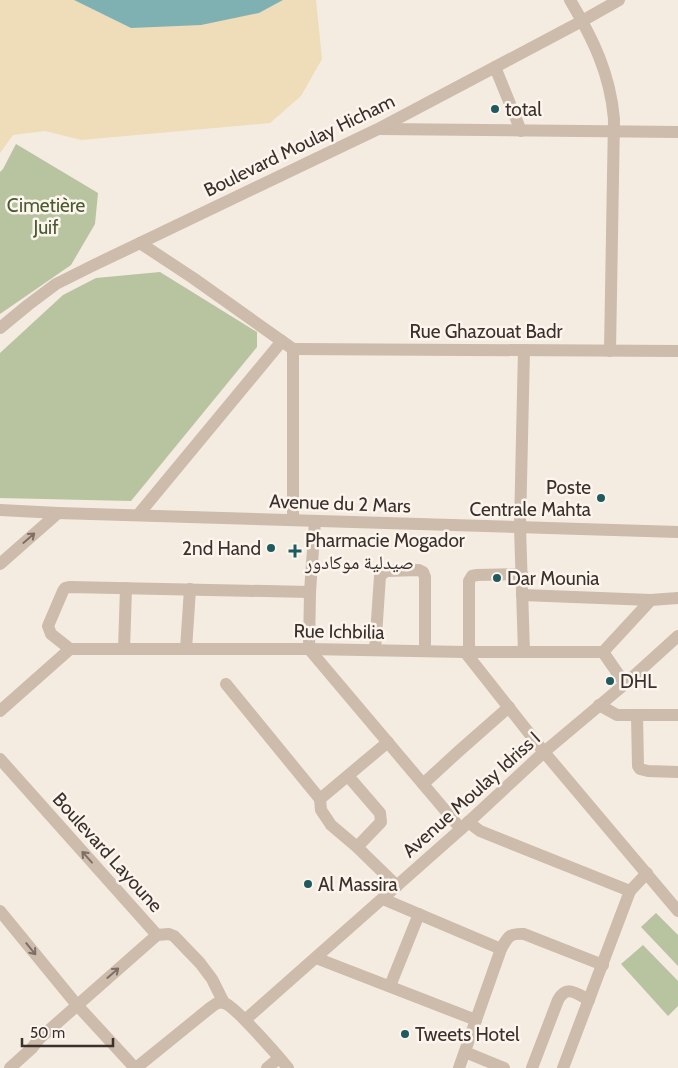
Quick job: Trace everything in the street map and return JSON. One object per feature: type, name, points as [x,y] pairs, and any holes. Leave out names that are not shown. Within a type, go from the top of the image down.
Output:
[{"type":"street","points":[[570,0],[597,51],[605,71],[614,119],[610,351]]},
{"type":"street","name":"Boulevard Moulay Hicham","points":[[0,328],[56,284],[378,129],[619,0]]},
{"type":"street","points":[[495,67],[520,131]]},
{"type":"street","points":[[378,129],[678,132]]},
{"type":"street","points":[[140,243],[293,349],[293,520]]},
{"type":"street","points":[[138,515],[282,341]]},
{"type":"street","name":"Rue Ghazouat Badr","points":[[293,349],[678,351]]},
{"type":"street","points":[[524,350],[520,527],[524,652]]},
{"type":"street","name":"Avenue du 2 Mars","points":[[0,510],[678,532]]},
{"type":"street","points":[[0,564],[58,513]]},
{"type":"street","points":[[315,521],[310,592],[309,649],[423,784],[465,826],[630,891]]},
{"type":"street","points":[[375,650],[380,576],[386,571],[419,570],[423,572],[425,577],[425,651]]},
{"type":"street","points":[[522,574],[472,576],[470,581],[467,652],[544,752],[676,907]]},
{"type":"street","points":[[0,710],[70,649],[51,634],[48,626],[65,588],[74,586],[310,592]]},
{"type":"street","points":[[124,649],[126,588]]},
{"type":"street","points":[[186,649],[190,589]]},
{"type":"street","points":[[522,595],[652,600],[678,598]]},
{"type":"street","points":[[625,684],[603,652],[652,600]]},
{"type":"street","name":"Avenue Moulay Idriss I","points":[[245,1020],[465,826],[544,752],[625,684],[678,636]]},
{"type":"street","name":"Rue Ichbilia","points":[[70,649],[603,652]]},
{"type":"street","points":[[226,684],[320,799],[321,810],[325,818],[397,886]]},
{"type":"street","points":[[599,705],[617,715],[678,715]]},
{"type":"street","points":[[423,784],[509,707]]},
{"type":"street","points":[[637,715],[638,766],[640,770],[678,772]]},
{"type":"street","points":[[320,799],[388,742]]},
{"type":"street","name":"Boulevard Layoune","points":[[0,759],[157,935],[39,1039],[10,1068]]},
{"type":"street","points":[[348,776],[380,813],[381,818],[381,822],[357,847]]},
{"type":"street","points":[[563,1068],[630,891],[647,873]]},
{"type":"street","points":[[383,899],[501,949]]},
{"type":"street","points":[[0,911],[77,1005],[135,1068],[215,1004],[224,1003]]},
{"type":"street","points":[[390,986],[418,914]]},
{"type":"street","points":[[157,935],[170,934],[174,936],[200,963],[212,979],[224,1003],[245,1020],[288,1068]]},
{"type":"street","points":[[459,1068],[501,949],[512,934],[524,934],[603,965]]},
{"type":"street","points":[[316,958],[476,1020]]},
{"type":"street","points":[[532,1068],[561,994],[571,991],[589,1000]]},
{"type":"street","points":[[465,1052],[504,1068]]},
{"type":"street","points":[[267,1068],[279,1058]]},
{"type":"green space","name":"Cimetière Juif","points":[[16,144],[98,193],[95,224],[71,265],[0,314],[0,172]]},
{"type":"green space","points":[[160,272],[257,332],[257,347],[131,501],[0,498],[0,353],[63,295],[96,278]]},
{"type":"green space","points":[[656,913],[678,935],[678,966],[641,927]]},
{"type":"green space","points":[[643,945],[678,981],[678,1006],[668,1016],[621,964]]},
{"type":"sand","points":[[0,0],[74,0],[131,28],[259,13],[283,0],[316,0],[322,59],[301,96],[270,123],[81,140],[45,131],[13,135],[0,153]]},
{"type":"water","points":[[74,0],[283,0],[259,13],[201,25],[131,28]]},
{"type":"place","name":"total","points":[[495,109]]},
{"type":"place","name":"Poste Centrale Mahta","points":[[601,498]]},
{"type":"place","name":"2nd Hand","points":[[271,548]]},
{"type":"place","name":"Pharmacie Mogador صيدلية موكادور","points":[[295,551]]},
{"type":"place","name":"Dar Mounia","points":[[497,578]]},
{"type":"place","name":"DHL","points":[[610,681]]},
{"type":"place","name":"Al Massira","points":[[308,884]]},
{"type":"place","name":"Tweets Hotel","points":[[405,1034]]}]
